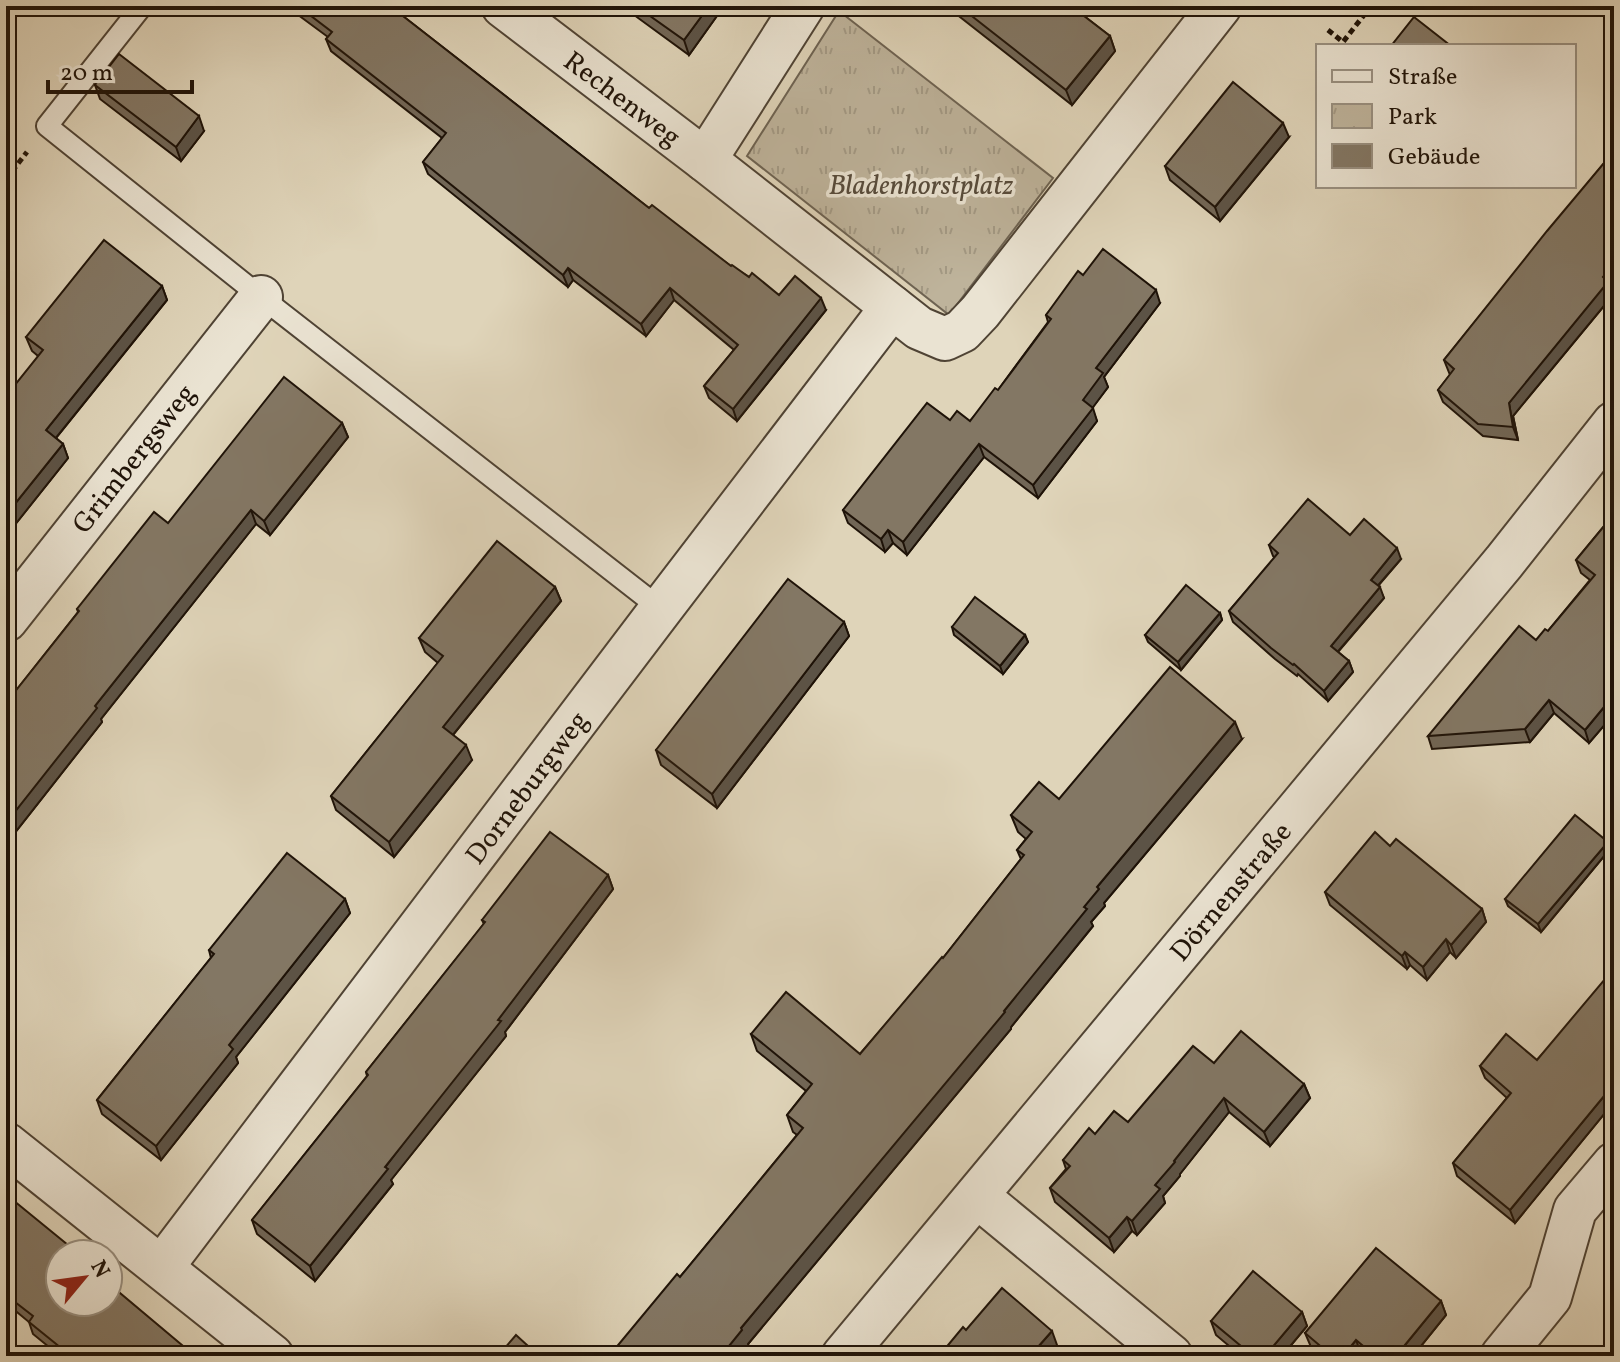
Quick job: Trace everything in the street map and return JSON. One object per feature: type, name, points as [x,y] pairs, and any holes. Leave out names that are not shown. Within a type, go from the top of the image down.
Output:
[{"type":"street","name":"Rechenweg","points":[[503,6],[705,160]]},
{"type":"street","points":[[803,6],[705,160],[919,328],[945,339],[962,331],[980,312],[1220,6]]},
{"type":"street","name":"Grimbergsweg","points":[[6,620],[261,297]]},
{"type":"street","name":"Dorneburgweg","points":[[162,1267],[892,307]]},
{"type":"street","name":"Dörnenstraße","points":[[843,1356],[1504,562],[1614,423]]},
{"type":"street","points":[[6,1144],[272,1356]]},
{"type":"street","points":[[1502,1356],[1550,1297],[1575,1210],[1614,1164]]},
{"type":"street","points":[[977,1196],[1171,1356]]},
{"type":"lane","points":[[142,6],[47,126],[661,609]]},
{"type":"path","points":[[1328,30],[1343,42],[1371,6]]},
{"type":"green space","name":"Bladenhorstplatz","points":[[839,11],[1053,178],[949,315],[747,156]]},
{"type":"building","points":[[298,6],[390,6],[649,208],[652,205],[731,266],[749,277],[752,273],[779,295],[795,276],[821,298],[733,409],[704,386],[738,345],[670,288],[641,324],[568,268],[563,275],[423,162],[446,133],[326,39],[332,32]]},
{"type":"building","points":[[636,6],[709,6],[684,40]]},
{"type":"building","points":[[959,6],[1071,6],[1110,36],[1066,90]]},
{"type":"building","points":[[1414,17],[1448,44],[1393,44]]},
{"type":"building","points":[[119,54],[199,116],[176,147],[95,85]]},
{"type":"building","points":[[1233,82],[1283,123],[1215,207],[1165,166]]},
{"type":"building","points":[[1614,151],[1614,264],[1603,277],[1608,282],[1509,403],[1513,427],[1478,424],[1438,390],[1454,369],[1444,360]]},
{"type":"building","points":[[104,240],[162,286],[46,430],[63,444],[6,515],[6,396],[43,350],[26,337]]},
{"type":"building","points":[[1103,249],[1156,290],[1096,368],[1103,373],[1083,400],[1093,408],[1033,485],[979,444],[903,542],[888,530],[881,539],[843,510],[927,403],[950,420],[957,411],[970,421],[995,388],[998,390],[1051,319],[1046,315],[1078,271],[1083,275]]},
{"type":"building","points":[[284,377],[342,423],[264,521],[251,510],[6,823],[6,703],[154,512],[168,523]]},
{"type":"building","points":[[1308,499],[1350,535],[1364,519],[1397,548],[1371,580],[1380,587],[1331,646],[1349,661],[1324,691],[1229,611],[1278,553],[1269,545]]},
{"type":"building","points":[[1614,514],[1614,695],[1585,730],[1549,700],[1525,729],[1428,736],[1519,626],[1536,640],[1545,629],[1548,631],[1595,575],[1576,560]]},
{"type":"building","points":[[497,541],[555,587],[443,727],[466,745],[389,842],[331,796],[443,656],[419,638]]},
{"type":"building","points":[[788,579],[844,622],[712,794],[656,750]]},
{"type":"building","points":[[1186,585],[1220,613],[1178,662],[1145,635]]},
{"type":"building","points":[[975,597],[1025,635],[1000,666],[952,627]]},
{"type":"building","points":[[1170,667],[1235,722],[1097,887],[1099,889],[1084,907],[1087,909],[1005,1012],[741,1328],[721,1356],[609,1356],[677,1274],[680,1277],[803,1128],[787,1115],[812,1084],[751,1034],[786,992],[860,1054],[943,958],[1024,855],[1017,850],[1032,832],[1011,815],[1039,782],[1059,799]]},
{"type":"building","points":[[1575,815],[1608,842],[1538,924],[1505,899]]},
{"type":"building","points":[[550,832],[608,875],[498,1020],[501,1021],[310,1266],[252,1220],[368,1075],[366,1072],[485,922],[482,920]]},
{"type":"building","points":[[1375,832],[1390,846],[1396,839],[1482,909],[1451,945],[1446,939],[1423,967],[1405,952],[1402,956],[1325,892]]},
{"type":"building","points":[[287,853],[345,899],[229,1045],[233,1049],[156,1146],[97,1100],[214,954],[209,950]]},
{"type":"building","points":[[1610,973],[1614,976],[1614,1084],[1510,1210],[1453,1163],[1511,1093],[1480,1066],[1506,1034],[1537,1060]]},
{"type":"building","points":[[1241,1031],[1304,1084],[1264,1132],[1224,1098],[1155,1185],[1160,1189],[1132,1221],[1127,1217],[1109,1238],[1050,1188],[1070,1166],[1063,1160],[1089,1128],[1095,1134],[1114,1111],[1128,1122],[1193,1046],[1214,1063]]},
{"type":"building","points":[[8,1196],[59,1238],[44,1238],[44,1318],[124,1318],[124,1296],[195,1356],[71,1356],[29,1322],[33,1316],[6,1295]]},
{"type":"building","points":[[1376,1248],[1441,1301],[1396,1356],[1375,1356],[1356,1340],[1343,1356],[1332,1356],[1305,1333]]},
{"type":"building","points":[[1253,1271],[1302,1312],[1265,1356],[1253,1356],[1211,1321]]},
{"type":"building","points":[[1002,1288],[1052,1331],[1030,1356],[939,1356],[963,1327],[966,1330]]},
{"type":"building","points":[[516,1335],[539,1356],[498,1356]]}]
